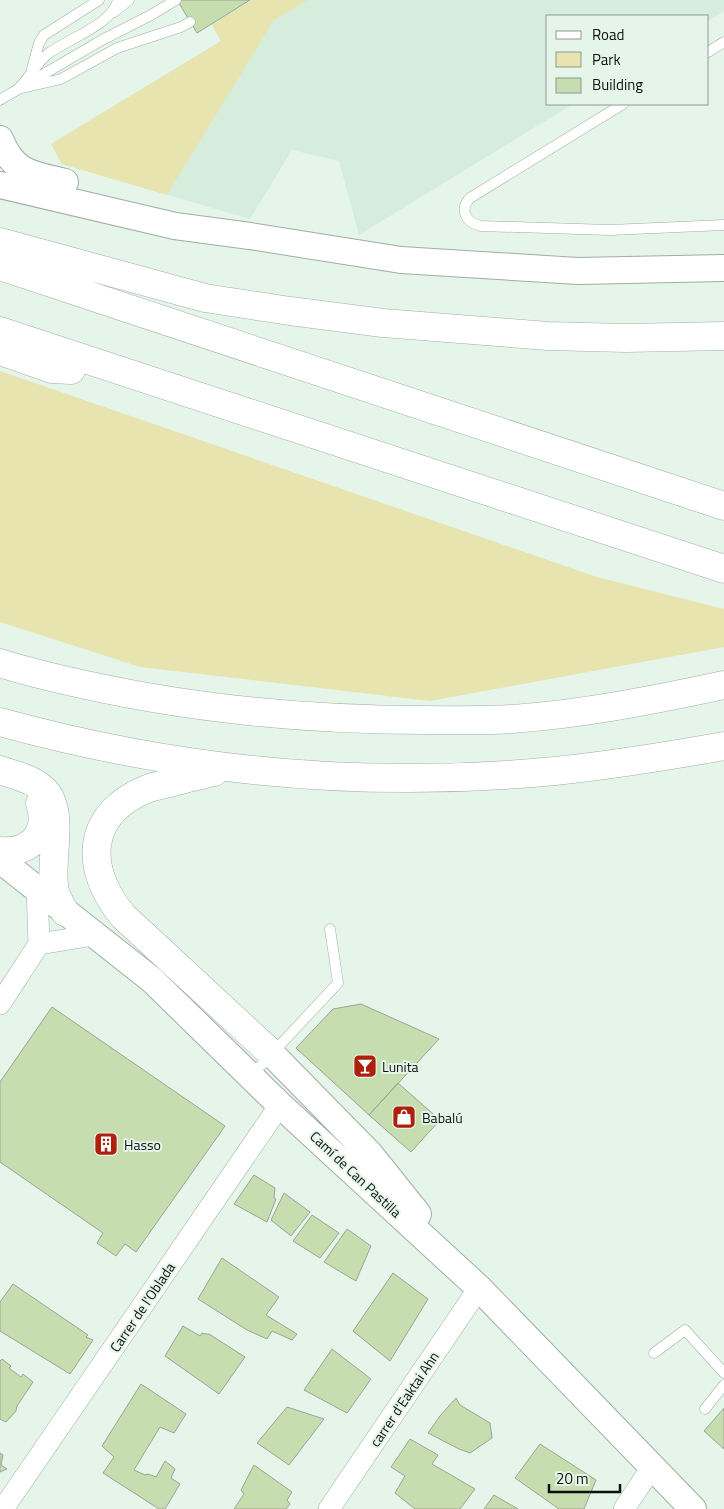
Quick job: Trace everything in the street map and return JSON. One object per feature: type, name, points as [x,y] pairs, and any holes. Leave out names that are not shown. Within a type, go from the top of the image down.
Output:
[{"type":"highway","points":[[0,242],[205,298],[364,321],[475,332],[548,336],[626,338],[724,336]]},
{"type":"highway","points":[[0,266],[724,506]]},
{"type":"highway","points":[[0,331],[724,569]]},
{"type":"highway","points":[[0,351],[52,369],[127,374]]},
{"type":"highway","points":[[0,663],[108,690],[182,703],[294,716],[376,720],[512,719],[568,713],[672,696],[724,685]]},
{"type":"highway","points":[[0,722],[169,760],[229,768],[309,775],[365,777],[425,778],[556,771],[724,746]]},
{"type":"highway","points":[[229,768],[149,788],[124,800],[106,819],[101,829],[98,841],[98,862],[103,885],[114,906],[123,916],[271,1053]]},
{"type":"highway","points":[[0,851],[19,850],[29,846],[35,840],[42,824],[42,808],[31,786],[11,774]]},
{"type":"highway","points":[[11,774],[33,782],[43,789],[53,807],[55,890],[65,912]]},
{"type":"street","points":[[0,139],[10,159],[24,170],[176,211],[250,236]]},
{"type":"street","points":[[0,185],[175,226],[400,260],[578,271],[724,268]]},
{"type":"street","name":"Camí de Can Pastilla","points":[[0,860],[152,980],[280,1105],[479,1288],[693,1509]]},
{"type":"street","points":[[0,1004],[39,944],[37,889]]},
{"type":"street","points":[[39,944],[94,935]]},
{"type":"street","points":[[271,1053],[370,1154],[479,1288]]},
{"type":"street","name":"Carrer de l'Oblada","points":[[3,1509],[280,1105]]},
{"type":"street","name":"carrer d'Eaktai Ahn","points":[[329,1509],[479,1288]]},
{"type":"street","points":[[624,1509],[652,1467]]},
{"type":"lane","points":[[30,75],[39,43],[44,35],[99,0]]},
{"type":"lane","points":[[104,20],[113,10],[118,0]]},
{"type":"lane","points":[[18,89],[50,52],[104,20],[129,0]]},
{"type":"lane","points":[[0,100],[102,40],[176,0]]},
{"type":"lane","points":[[18,89],[61,79],[116,48],[181,27],[190,22]]},
{"type":"lane","points":[[709,51],[724,42]]},
{"type":"lane","points":[[621,105],[470,198],[464,207],[466,217],[470,222],[481,226],[610,230],[724,226]]},
{"type":"lane","points":[[250,1076],[338,983],[330,929]]},
{"type":"lane","points":[[654,1352],[684,1330],[724,1373]]},
{"type":"lane","points":[[705,1409],[724,1385]]},
{"type":"shaded area","points":[[197,0],[724,0],[724,11],[709,20],[709,15],[546,15],[546,105],[571,105],[359,235],[339,161],[292,150],[250,219],[62,164],[51,144],[221,41]]},
{"type":"green space","points":[[252,0],[308,0],[274,20],[167,195],[62,164],[51,144],[221,41],[212,25]]},
{"type":"green space","points":[[0,371],[597,577],[724,609],[724,647],[430,701],[140,667],[0,622]]},
{"type":"building","points":[[177,0],[250,0],[197,33]]},
{"type":"building","name":"Lunita","points":[[361,1004],[439,1039],[369,1115],[296,1048],[333,1009]]},
{"type":"building","name":"Hasso","points":[[52,1007],[225,1126],[136,1252],[125,1244],[116,1256],[97,1243],[103,1233],[0,1162],[0,1082]]},
{"type":"building","name":"Babalú","points":[[398,1083],[440,1120],[411,1152],[369,1115]]},
{"type":"building","points":[[254,1175],[275,1188],[274,1198],[276,1199],[267,1222],[234,1204]]},
{"type":"building","points":[[284,1193],[310,1212],[291,1236],[271,1220]]},
{"type":"building","points":[[312,1215],[339,1233],[320,1258],[293,1241]]},
{"type":"building","points":[[347,1229],[371,1246],[356,1281],[324,1262]]},
{"type":"building","points":[[222,1258],[279,1297],[266,1315],[297,1334],[292,1340],[272,1331],[267,1339],[247,1330],[198,1299]]},
{"type":"building","points":[[393,1273],[428,1299],[390,1361],[353,1331]]},
{"type":"building","points":[[13,1284],[88,1335],[86,1337],[93,1340],[70,1374],[0,1331],[0,1302]]},
{"type":"building","points":[[183,1326],[200,1336],[202,1333],[209,1334],[245,1357],[219,1394],[165,1356]]},
{"type":"building","points":[[332,1349],[371,1379],[347,1413],[304,1390]]},
{"type":"building","points":[[2,1359],[11,1366],[9,1368],[21,1377],[23,1374],[33,1382],[17,1406],[16,1411],[6,1422],[0,1419],[0,1361]]},
{"type":"building","points":[[141,1384],[186,1414],[174,1433],[160,1427],[134,1470],[156,1477],[165,1461],[175,1469],[171,1478],[180,1484],[165,1509],[159,1509],[103,1473],[114,1457],[102,1446]]},
{"type":"building","points":[[456,1398],[460,1405],[490,1423],[492,1438],[470,1453],[428,1433]]},
{"type":"building","points":[[287,1407],[324,1419],[289,1465],[257,1443]]},
{"type":"building","points":[[724,1408],[724,1449],[704,1431]]},
{"type":"building","points":[[410,1439],[438,1455],[432,1464],[475,1489],[460,1509],[415,1509],[395,1493],[405,1476],[391,1467]]},
{"type":"building","points":[[540,1444],[596,1480],[584,1509],[559,1509],[515,1478]]},
{"type":"building","points":[[0,1453],[3,1455],[1,1465],[7,1469],[0,1472]]},
{"type":"building","points":[[254,1465],[292,1492],[287,1500],[290,1504],[286,1509],[234,1509],[244,1494],[241,1490]]},
{"type":"building","points":[[494,1495],[518,1509],[484,1509]]},
{"type":"place","name":"Lunita","points":[[365,1066]]},
{"type":"place","name":"Babalú","points":[[404,1117]]},
{"type":"place","name":"Hasso","points":[[106,1144]]}]
